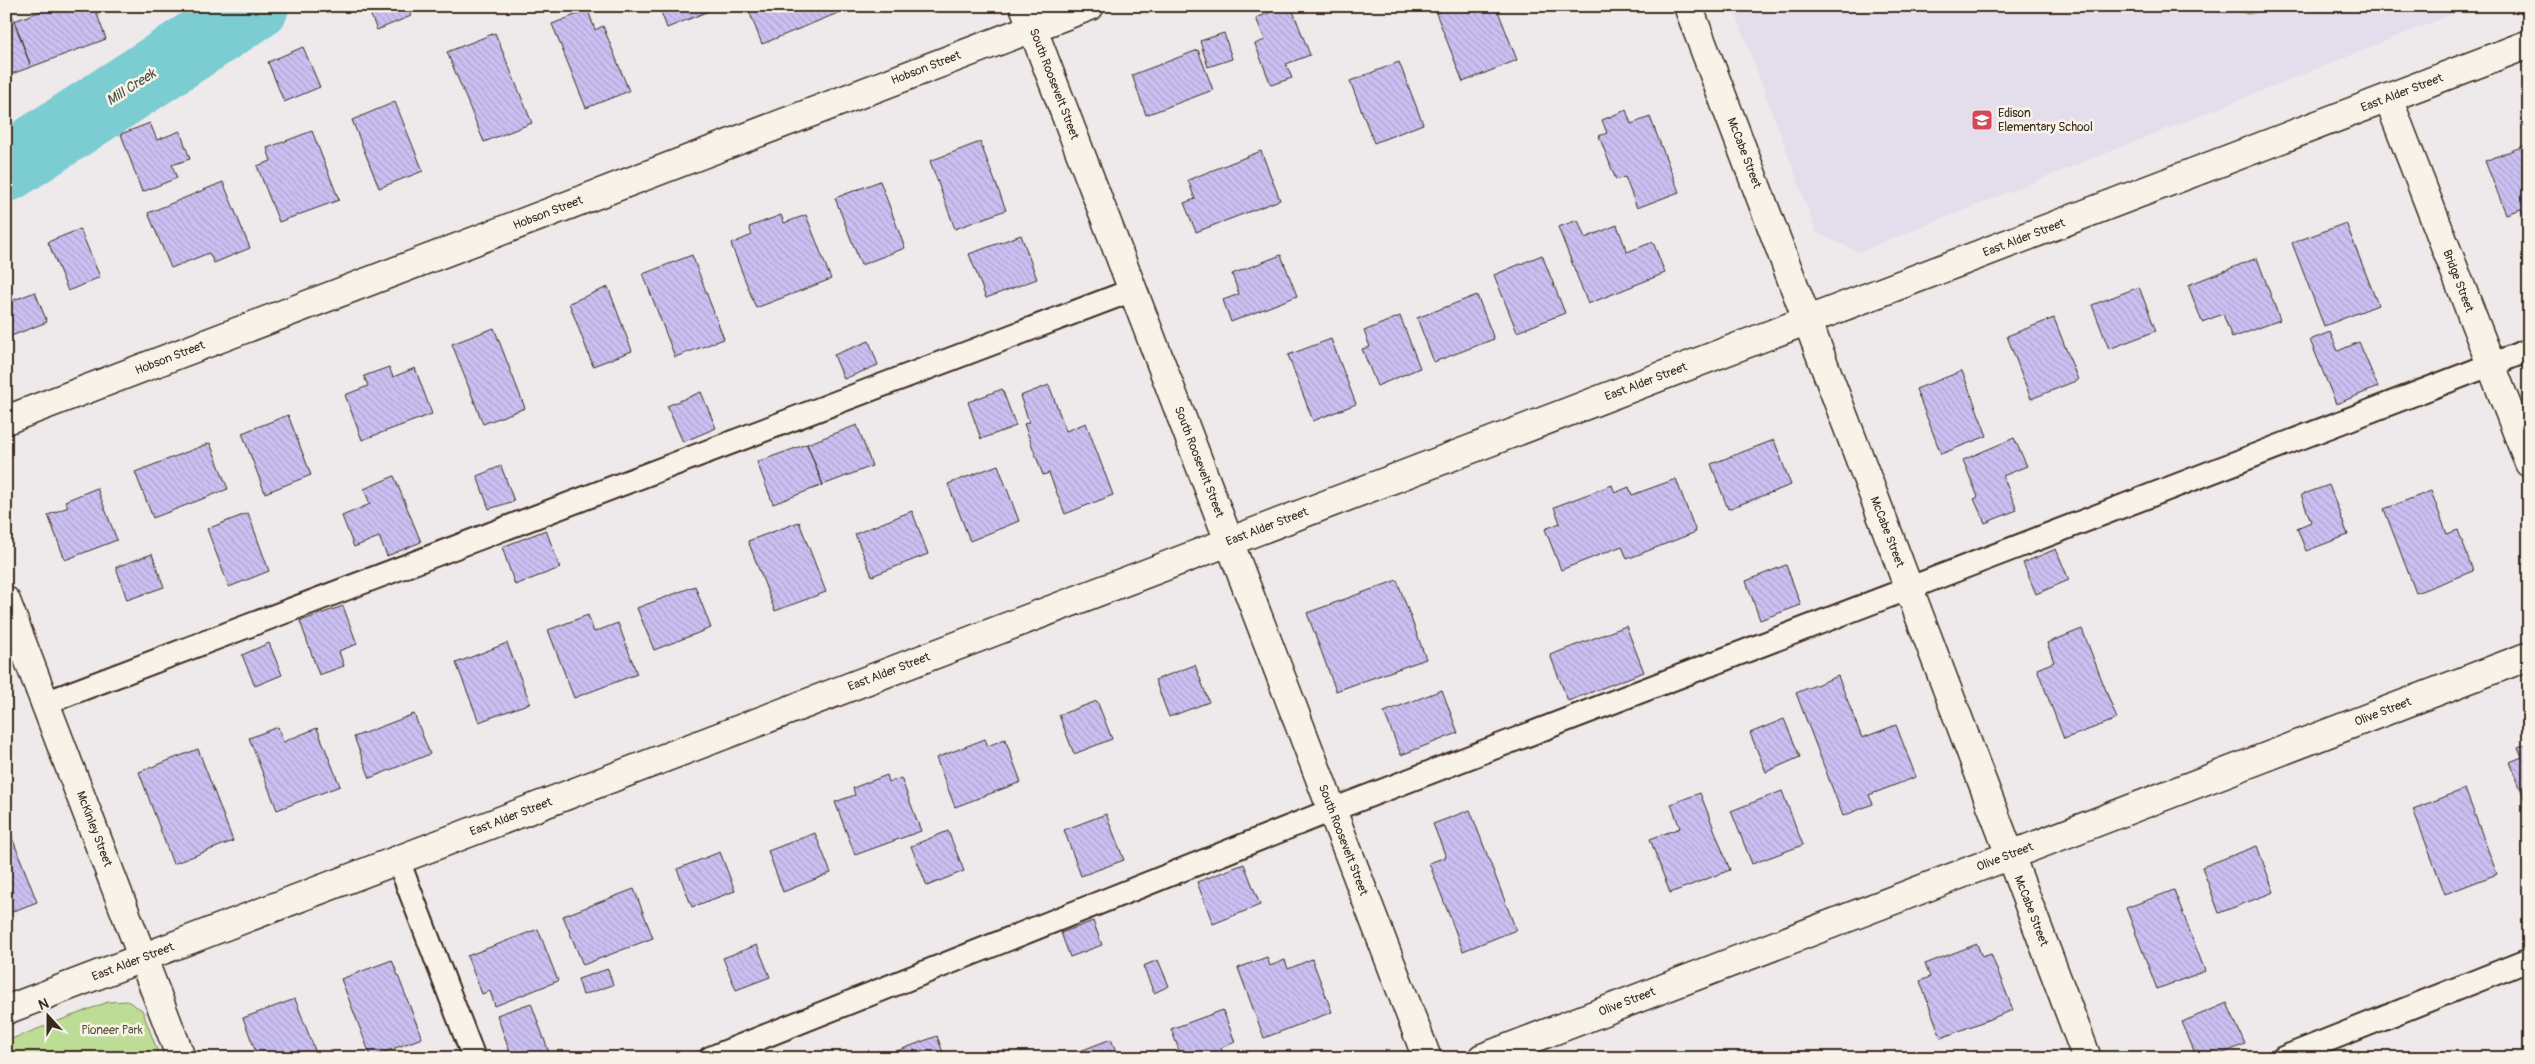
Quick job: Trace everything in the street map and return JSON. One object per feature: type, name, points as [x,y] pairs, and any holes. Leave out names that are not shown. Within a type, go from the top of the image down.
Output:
[{"type":"street","name":"Hobson Street","points":[[6,420],[1028,17],[1090,6]]},
{"type":"street","name":"McCabe Street","points":[[1688,6],[2087,1058]]},
{"type":"street","name":"South Roosevelt Street","points":[[1028,17],[1427,1058]]},
{"type":"street","name":"East Alder Street","points":[[6,1010],[2529,44]]},
{"type":"street","name":"Bridge Street","points":[[2388,98],[2529,463]]},
{"type":"street","name":"McKinley Street","points":[[6,601],[181,1058]]},
{"type":"street","name":"Olive Street","points":[[1482,1058],[2529,656]]},
{"type":"lane","points":[[45,703],[1133,290]]},
{"type":"lane","points":[[710,1058],[1332,810],[2529,350]]},
{"type":"lane","points":[[398,860],[474,1058]]},
{"type":"lane","points":[[2283,1058],[2529,960]]},
{"type":"shaded area","name":"Edison Elementary School","points":[[1733,6],[2473,6],[1859,252],[1817,233]]},
{"type":"green space","points":[[2231,6],[2285,6],[2247,14]]},
{"type":"green space","name":"Pioneer Park","points":[[127,1001],[142,1010],[160,1058],[6,1058],[6,1041],[108,1002]]},
{"type":"building","points":[[6,6],[9,6],[31,67],[6,76]]},
{"type":"building","points":[[55,6],[94,6],[106,39],[31,67],[14,21]]},
{"type":"building","points":[[367,6],[407,6],[411,16],[377,30]]},
{"type":"building","points":[[659,6],[721,6],[667,28]]},
{"type":"building","points":[[747,6],[850,6],[850,8],[762,44]]},
{"type":"building","points":[[1286,6],[1291,6],[1310,55],[1286,64],[1292,78],[1271,85],[1255,44],[1265,40],[1256,18]]},
{"type":"building","points":[[1454,6],[1496,6],[1517,60],[1463,82],[1436,13]]},
{"type":"building","points":[[588,10],[595,30],[603,26],[629,91],[586,108],[552,24]]},
{"type":"building","points":[[495,33],[532,123],[484,142],[447,52]]},
{"type":"building","points":[[1224,33],[1232,59],[1208,67],[1200,41]]},
{"type":"building","points":[[303,47],[320,87],[284,102],[268,62]]},
{"type":"building","points":[[1198,50],[1213,90],[1146,115],[1132,75]]},
{"type":"building","points":[[1399,62],[1423,124],[1374,143],[1350,81]]},
{"type":"building","points":[[395,102],[423,171],[379,188],[352,120]]},
{"type":"building","points":[[1626,110],[1631,124],[1650,117],[1679,192],[1637,208],[1625,177],[1616,180],[1599,136],[1607,133],[1602,120]]},
{"type":"building","points":[[150,123],[157,140],[180,131],[190,159],[172,165],[177,178],[142,192],[121,134]]},
{"type":"building","points":[[312,131],[339,200],[279,222],[257,166],[271,161],[267,148]]},
{"type":"building","points":[[980,142],[1006,210],[955,229],[930,161]]},
{"type":"building","points":[[2529,144],[2528,228],[2521,209],[2506,214],[2485,161]]},
{"type":"building","points":[[1261,151],[1280,200],[1196,232],[1184,203],[1195,199],[1188,180]]},
{"type":"building","points":[[880,181],[905,248],[861,265],[835,198]]},
{"type":"building","points":[[223,182],[250,248],[214,263],[209,253],[171,268],[148,213]]},
{"type":"building","points":[[781,215],[784,223],[806,215],[831,279],[756,308],[731,244],[752,235],[749,227]]},
{"type":"building","points":[[1578,220],[1585,238],[1617,225],[1627,252],[1653,242],[1665,273],[1588,304],[1558,227]]},
{"type":"building","points":[[2346,223],[2378,305],[2324,326],[2292,243]]},
{"type":"building","points":[[80,229],[100,277],[68,291],[48,242]]},
{"type":"building","points":[[1021,235],[1037,279],[986,298],[969,254]]},
{"type":"building","points":[[692,255],[724,339],[675,357],[643,274]]},
{"type":"building","points":[[1281,255],[1297,296],[1231,322],[1223,300],[1239,294],[1232,274]]},
{"type":"building","points":[[1542,255],[1565,313],[1517,332],[1494,275]]},
{"type":"building","points":[[2257,258],[2280,320],[2232,338],[2223,314],[2202,322],[2188,285]]},
{"type":"building","points":[[608,287],[632,351],[593,366],[569,303]]},
{"type":"building","points":[[2139,287],[2156,331],[2109,349],[2092,305]]},
{"type":"building","points":[[35,292],[47,322],[6,338],[6,303]]},
{"type":"building","points":[[1477,295],[1494,339],[1434,362],[1417,318]]},
{"type":"building","points":[[1400,316],[1420,368],[1377,386],[1362,349],[1370,347],[1364,331]]},
{"type":"building","points":[[2054,318],[2078,380],[2031,399],[2007,336]]},
{"type":"building","points":[[494,328],[525,408],[483,424],[452,344]]},
{"type":"building","points":[[2330,332],[2338,351],[2359,342],[2378,387],[2336,404],[2310,340]]},
{"type":"building","points":[[1331,339],[1356,404],[1313,421],[1288,355]]},
{"type":"building","points":[[869,341],[878,365],[844,379],[834,355]]},
{"type":"building","points":[[389,367],[393,377],[415,368],[432,414],[362,440],[345,395],[368,386],[364,376]]},
{"type":"building","points":[[1962,371],[1987,436],[1941,454],[1916,389]]},
{"type":"building","points":[[1049,385],[1066,431],[1086,423],[1113,495],[1065,514],[1049,473],[1043,475],[1024,424],[1029,422],[1020,396]]},
{"type":"building","points":[[1002,389],[1016,426],[981,439],[968,402]]},
{"type":"building","points":[[701,392],[716,428],[683,442],[667,406]]},
{"type":"building","points":[[288,415],[311,475],[265,493],[242,433]]},
{"type":"building","points":[[857,425],[872,466],[823,485],[807,444]]},
{"type":"building","points":[[2014,438],[2027,466],[2003,476],[2017,510],[1985,523],[1974,499],[1978,497],[1963,460]]},
{"type":"building","points":[[1774,440],[1791,485],[1728,509],[1711,464]]},
{"type":"building","points":[[210,443],[228,489],[153,518],[135,472]]},
{"type":"building","points":[[807,444],[823,485],[773,504],[757,462]]},
{"type":"building","points":[[998,465],[1019,521],[970,541],[948,484]]},
{"type":"building","points":[[501,466],[514,501],[489,509],[477,476]]},
{"type":"building","points":[[394,476],[421,542],[387,556],[379,537],[354,547],[342,516],[370,504],[364,489]]},
{"type":"building","points":[[1676,479],[1696,532],[1627,559],[1622,546],[1561,570],[1545,529],[1560,523],[1554,507],[1612,485],[1615,493],[1629,487],[1632,495]]},
{"type":"building","points":[[2329,485],[2348,535],[2306,551],[2297,528],[2311,522],[2301,495]]},
{"type":"building","points":[[97,488],[117,540],[65,560],[48,515],[68,507],[65,501]]},
{"type":"building","points":[[2431,491],[2447,534],[2458,530],[2473,571],[2416,593],[2384,509]]},
{"type":"building","points":[[912,511],[928,554],[872,576],[855,534]]},
{"type":"building","points":[[248,513],[269,571],[229,587],[207,529]]},
{"type":"building","points":[[799,522],[826,592],[775,611],[748,541]]},
{"type":"building","points":[[546,530],[560,568],[515,585],[502,547]]},
{"type":"building","points":[[2056,549],[2069,580],[2036,594],[2023,563]]},
{"type":"building","points":[[152,554],[164,587],[127,600],[116,567]]},
{"type":"building","points":[[1786,565],[1801,605],[1760,620],[1746,581]]},
{"type":"building","points":[[1397,580],[1426,659],[1336,691],[1307,613]]},
{"type":"building","points":[[695,586],[711,628],[654,650],[637,608]]},
{"type":"building","points":[[343,606],[357,644],[339,651],[344,666],[319,675],[300,621]]},
{"type":"building","points":[[588,615],[594,632],[618,623],[637,674],[574,698],[548,630]]},
{"type":"building","points":[[1626,626],[1644,672],[1568,701],[1550,655]]},
{"type":"building","points":[[2082,629],[2117,719],[2064,739],[2037,669],[2054,662],[2047,643]]},
{"type":"building","points":[[269,643],[282,675],[255,686],[242,655]]},
{"type":"building","points":[[507,643],[530,703],[479,722],[456,663]]},
{"type":"building","points":[[1195,665],[1209,702],[1169,717],[1155,680]]},
{"type":"building","points":[[1838,676],[1862,738],[1896,725],[1916,777],[1869,795],[1873,804],[1843,816],[1796,693]]},
{"type":"building","points":[[1442,690],[1458,733],[1401,755],[1384,712]]},
{"type":"building","points":[[1097,701],[1112,739],[1074,754],[1059,715]]},
{"type":"building","points":[[414,714],[430,754],[370,778],[354,737]]},
{"type":"building","points":[[1784,719],[1800,757],[1766,772],[1750,733]]},
{"type":"building","points":[[278,727],[283,742],[317,728],[340,786],[277,810],[249,738]]},
{"type":"building","points":[[985,739],[988,746],[1005,739],[1021,782],[955,807],[936,758]]},
{"type":"building","points":[[2529,743],[2529,810],[2510,762],[2522,757],[2518,747]]},
{"type":"building","points":[[198,749],[233,841],[173,864],[139,772]]},
{"type":"building","points":[[887,775],[889,782],[901,778],[921,831],[855,855],[835,802],[855,795],[853,788]]},
{"type":"building","points":[[2465,789],[2497,874],[2445,894],[2413,809]]},
{"type":"building","points":[[1782,791],[1803,845],[1752,864],[1731,811]]},
{"type":"building","points":[[1700,793],[1730,870],[1670,893],[1650,839],[1680,828],[1671,804]]},
{"type":"building","points":[[1470,810],[1516,930],[1463,951],[1429,863],[1446,857],[1433,824]]},
{"type":"building","points":[[1106,814],[1124,860],[1081,876],[1064,830]]},
{"type":"building","points":[[6,822],[37,902],[6,914]]},
{"type":"building","points":[[948,831],[964,871],[927,886],[911,846]]},
{"type":"building","points":[[815,833],[831,873],[783,892],[768,851]]},
{"type":"building","points":[[2257,846],[2274,892],[2219,913],[2202,867]]},
{"type":"building","points":[[720,852],[735,891],[692,907],[677,869]]},
{"type":"building","points":[[1244,864],[1260,905],[1213,924],[1197,882]]},
{"type":"building","points":[[634,889],[653,938],[583,965],[563,916]]},
{"type":"building","points":[[2174,890],[2205,971],[2157,989],[2126,908]]},
{"type":"building","points":[[1093,921],[1102,945],[1070,957],[1061,933]]},
{"type":"building","points":[[538,929],[558,981],[495,1006],[490,991],[482,994],[467,956]]},
{"type":"building","points":[[1977,944],[1982,957],[1991,954],[2013,1010],[1941,1038],[1920,981],[1930,977],[1925,964]]},
{"type":"building","points":[[757,945],[770,977],[736,990],[723,958]]},
{"type":"building","points":[[1267,957],[1270,966],[1285,960],[1288,969],[1312,959],[1332,1012],[1264,1038],[1238,968]]},
{"type":"building","points":[[392,960],[422,1038],[371,1057],[341,979]]},
{"type":"building","points":[[1158,960],[1169,986],[1154,993],[1143,966]]},
{"type":"building","points":[[608,969],[613,985],[583,995],[578,979]]},
{"type":"building","points":[[2529,981],[2529,998],[2522,984]]},
{"type":"building","points":[[295,999],[318,1058],[258,1058],[243,1018]]},
{"type":"building","points":[[531,1003],[551,1058],[512,1058],[497,1015]]},
{"type":"building","points":[[2227,1003],[2245,1044],[2212,1058],[2197,1058],[2182,1022]]},
{"type":"building","points":[[1223,1010],[1235,1042],[1221,1048],[1223,1054],[1214,1058],[1182,1058],[1171,1029]]},
{"type":"building","points":[[937,1036],[945,1058],[900,1058],[897,1051]]},
{"type":"building","points":[[1111,1039],[1119,1058],[1071,1058],[1070,1055]]},
{"type":"building","points":[[1781,1054],[1783,1058],[1771,1058]]},
{"type":"waterway","name":"Mill Creek","points":[[6,168],[255,6]]},
{"type":"place","name":"Edison Elementary School","points":[[1982,120]]}]
